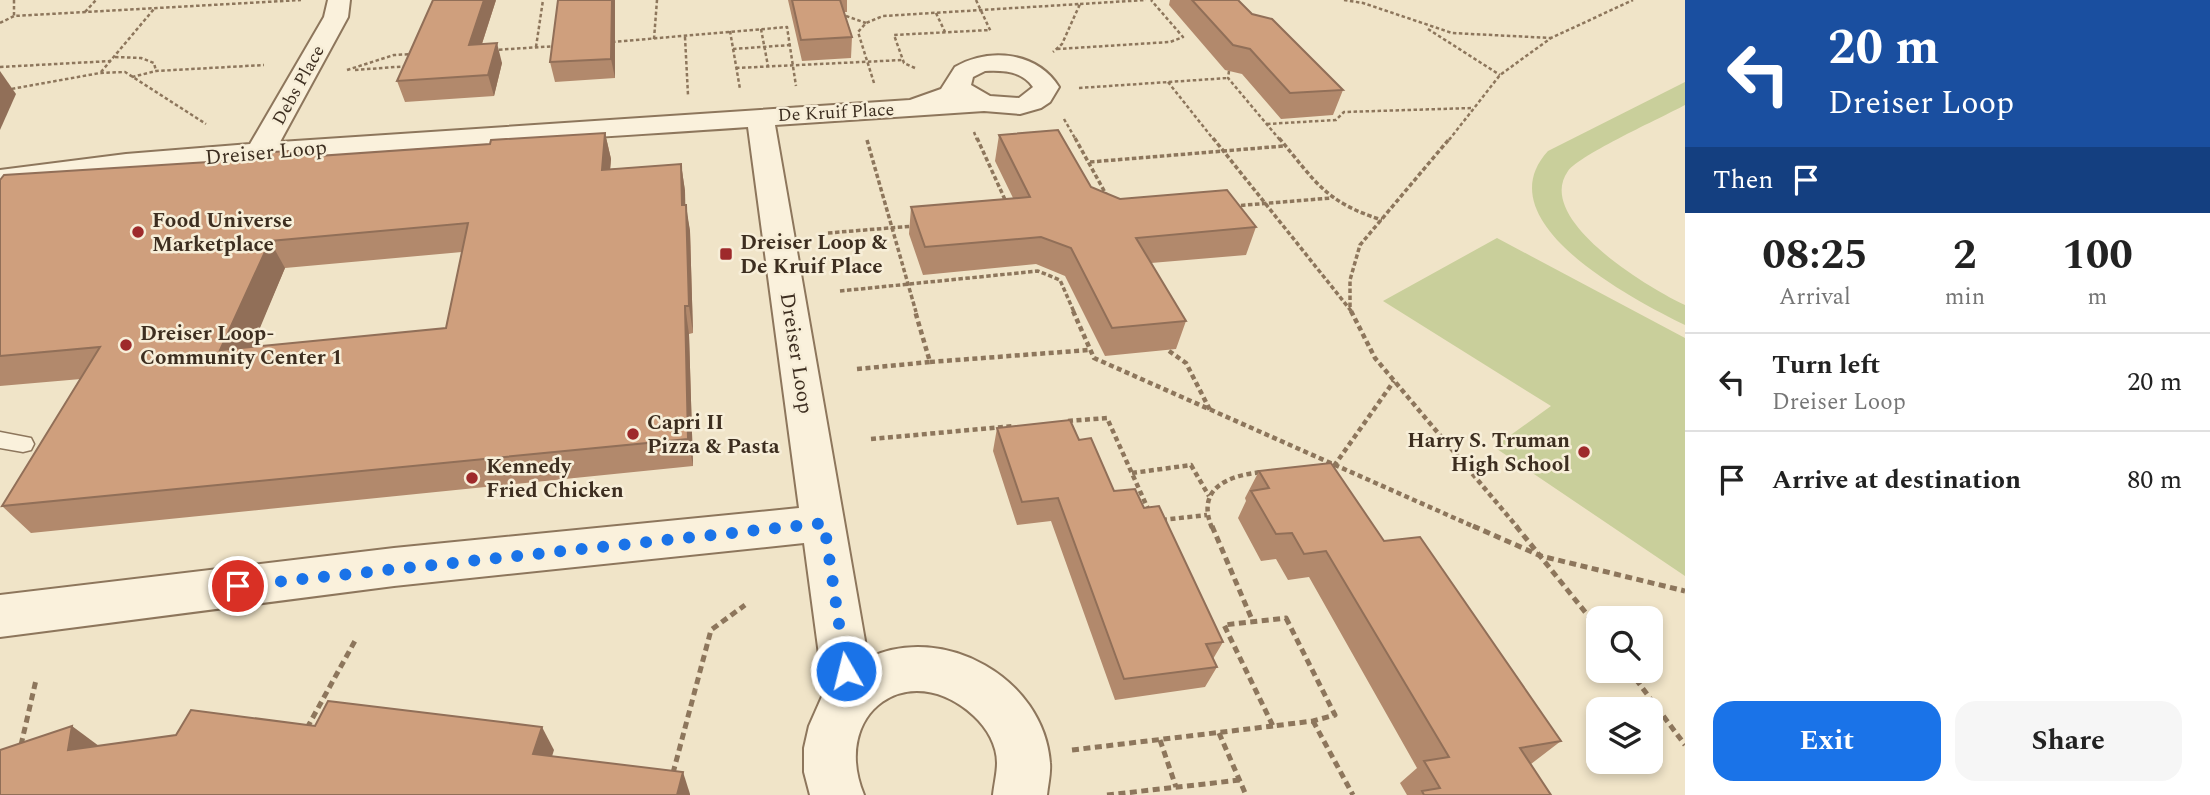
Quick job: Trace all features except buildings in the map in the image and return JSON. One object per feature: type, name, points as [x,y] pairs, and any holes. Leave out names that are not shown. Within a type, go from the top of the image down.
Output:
[{"type":"street","name":"Debs Place","points":[[260,152],[337,8],[365,0]]},
{"type":"street","name":"De Kruif Place","points":[[911,107],[946,99],[958,85],[959,78],[972,67],[998,64],[1025,68]]},
{"type":"street","points":[[1025,68],[1044,80],[1042,94]]},
{"type":"street","points":[[958,85],[962,92],[982,103]]},
{"type":"street","name":"De Kruif Place","points":[[750,106],[911,107],[982,103],[1011,106],[1042,94]]},
{"type":"street","name":"Dreiser Loop","points":[[0,179],[126,163],[750,106],[824,523],[850,697]]},
{"type":"street","points":[[0,616],[394,567],[824,523]]},
{"type":"street","points":[[837,795],[832,784],[828,752],[835,723],[850,697],[873,679],[901,668],[931,667],[961,675],[989,692],[1010,717],[1022,747],[1025,779],[1020,795]]},
{"type":"lane","points":[[0,440],[23,444]]},
{"type":"path","points":[[14,0],[14,16]]},
{"type":"path","points":[[85,12],[96,0]]},
{"type":"path","points":[[0,23],[14,16],[301,0]]},
{"type":"path","points":[[536,47],[543,0]]},
{"type":"path","points":[[654,39],[657,0]]},
{"type":"path","points":[[875,87],[858,32],[866,23],[883,16],[1146,0]]},
{"type":"path","points":[[1057,48],[1170,42],[1183,37],[1151,0]]},
{"type":"path","points":[[1344,0],[1452,33],[1550,38]]},
{"type":"path","points":[[1350,308],[1350,280],[1360,245],[1500,75],[1550,38],[1633,0]]},
{"type":"path","points":[[1025,68],[1062,44],[1080,4]]},
{"type":"path","points":[[100,73],[155,9]]},
{"type":"path","points":[[936,13],[945,32]]},
{"type":"path","points":[[846,16],[866,23]]},
{"type":"path","points":[[1421,24],[1500,75]]},
{"type":"path","points":[[602,43],[787,27],[798,93]]},
{"type":"path","points":[[761,29],[768,66]]},
{"type":"path","points":[[915,68],[902,60],[894,35],[990,30]]},
{"type":"path","points":[[730,32],[736,68],[750,106]]},
{"type":"path","points":[[685,37],[689,100]]},
{"type":"path","points":[[492,51],[562,45]]},
{"type":"path","points":[[733,50],[790,45]]},
{"type":"path","points":[[411,66],[347,70],[394,55],[422,54]]},
{"type":"path","points":[[0,67],[141,58],[154,63],[156,71]]},
{"type":"path","points":[[736,68],[902,60]]},
{"type":"path","points":[[132,77],[156,71],[264,65]]},
{"type":"path","points":[[1228,71],[1228,79],[1331,198],[1350,210],[1382,220]]},
{"type":"path","points":[[0,91],[100,73],[125,72],[211,126]]},
{"type":"path","points":[[1042,94],[1228,79]]},
{"type":"path","points":[[1168,82],[1350,308],[1375,358],[1586,613]]},
{"type":"path","points":[[1042,94],[1067,121],[1112,205]]},
{"type":"path","points":[[1267,124],[1336,120],[1344,112],[1474,108]]},
{"type":"path","points":[[973,128],[1007,204]]},
{"type":"path","points":[[866,136],[930,362]]},
{"type":"path","points":[[1090,162],[1285,146]]},
{"type":"path","points":[[1226,207],[1331,198]]},
{"type":"path","points":[[828,233],[918,225]]},
{"type":"path","points":[[840,290],[1038,271],[1060,280],[1094,358],[1541,556],[1685,590]]},
{"type":"path","points":[[857,369],[1089,350]]},
{"type":"path","points":[[1169,351],[1186,363],[1210,410]]},
{"type":"path","points":[[1334,466],[1394,381]]},
{"type":"path","points":[[1065,421],[1107,418],[1153,520],[1207,515]]},
{"type":"path","points":[[872,439],[1024,425]]},
{"type":"path","points":[[1132,473],[1191,466],[1209,496]]},
{"type":"path","points":[[1321,467],[1334,466]]},
{"type":"path","points":[[1253,622],[1207,515],[1209,496],[1218,482],[1244,474],[1269,472]]},
{"type":"path","points":[[671,778],[711,630],[745,605]]},
{"type":"path","points":[[1072,750],[1219,733],[1313,721],[1335,715],[1286,618],[1224,625],[1273,726]]},
{"type":"path","points":[[305,732],[356,639]]},
{"type":"path","points":[[19,755],[36,680]]},
{"type":"path","points":[[1639,683],[1685,745]]},
{"type":"path","points":[[1313,721],[1353,795]]},
{"type":"path","points":[[1219,733],[1246,795]]},
{"type":"path","points":[[1160,740],[1176,787]]},
{"type":"path","points":[[1107,795],[1240,780]]},
{"type":"green space","points":[[1685,82],[1685,105],[1588,155],[1568,171],[1562,190],[1567,210],[1581,231],[1624,269],[1685,305],[1685,325],[1602,278],[1573,255],[1549,231],[1535,205],[1533,178],[1548,151]]},
{"type":"green space","points":[[1497,238],[1685,338],[1685,576],[1494,447],[1551,406],[1383,301]]},
{"type":"place","name":"Food Universe Marketplace","points":[[138,232]]},
{"type":"place","name":"Dreiser Loop & De Kruif Place","points":[[726,254]]},
{"type":"place","name":"Dreiser Loop- Community Center 1","points":[[126,345]]},
{"type":"place","name":"Capri II Pizza & Pasta","points":[[633,434]]},
{"type":"place","name":"Harry S. Truman High School","points":[[1584,452]]},
{"type":"place","name":"Kennedy Fried Chicken","points":[[472,478]]},
{"type":"route","points":[[238,586],[394,567],[824,523],[846,671]]}]
